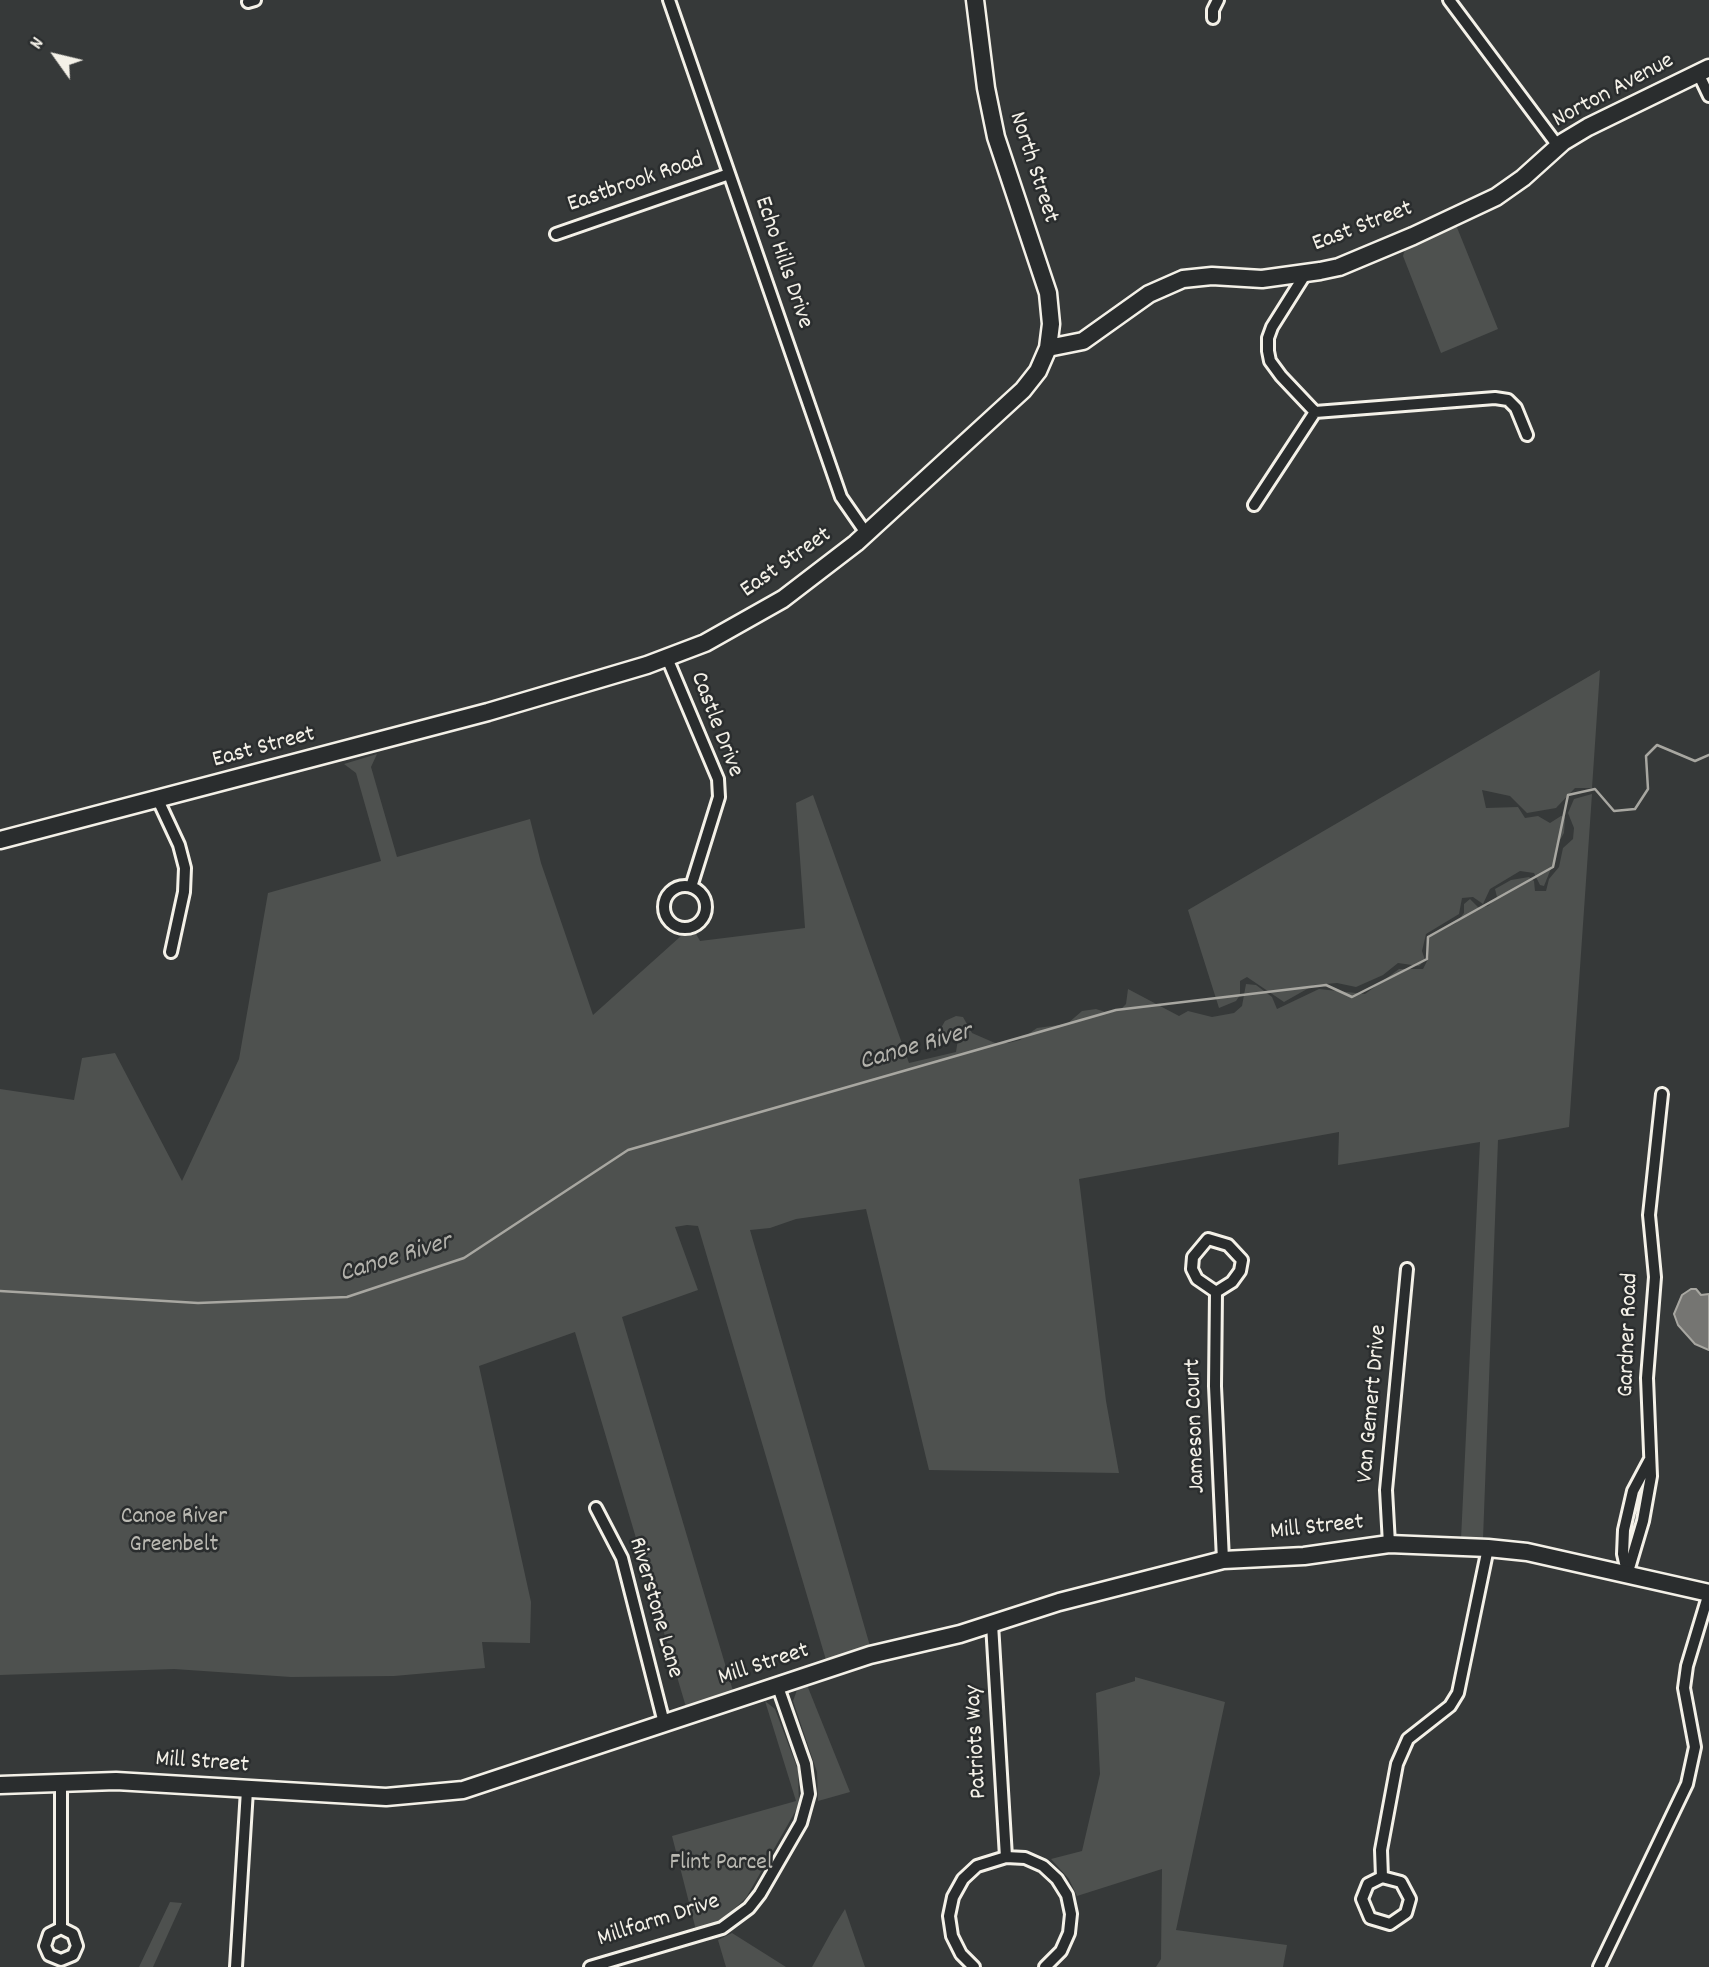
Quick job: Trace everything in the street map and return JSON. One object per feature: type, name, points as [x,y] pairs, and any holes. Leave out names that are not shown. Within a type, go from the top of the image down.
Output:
[{"type":"street","name":"Echo Hills Drive","points":[[669,0],[841,497],[866,533]]},
{"type":"street","name":"North Street","points":[[975,0],[986,88],[996,137],[1017,192],[1048,293],[1051,324],[1048,348]]},
{"type":"street","points":[[1213,18],[1218,0]]},
{"type":"street","points":[[1449,0],[1558,146]]},
{"type":"street","points":[[1704,71],[1709,96]]},
{"type":"street","name":"Norton Avenue","points":[[1510,187],[1558,146],[1588,127],[1704,71]]},
{"type":"street","name":"Eastbrook Road","points":[[556,234],[729,174]]},
{"type":"street","name":"East Street","points":[[0,840],[488,712],[667,658],[726,633],[783,600],[866,533],[1023,390],[1038,370],[1048,348],[1083,341],[1149,294],[1183,279],[1212,276],[1262,279],[1339,267],[1465,213],[1510,187]]},
{"type":"street","points":[[1306,273],[1272,327],[1268,338],[1268,351],[1270,361],[1281,376],[1315,412]]},
{"type":"street","points":[[1315,412],[1494,398],[1508,400],[1516,408],[1527,435]]},
{"type":"street","points":[[1254,505],[1315,412]]},
{"type":"street","name":"Castle Drive","points":[[667,658],[718,779],[719,797],[691,887]]},
{"type":"street","points":[[159,800],[183,855],[185,868],[184,892],[171,952]]},
{"type":"street","points":[[691,887],[705,900],[705,914],[692,928],[678,928],[664,913],[665,898],[676,888],[691,887]]},
{"type":"street","name":"Gardner Road","points":[[1627,1575],[1643,1521],[1651,1476],[1647,1378],[1656,1278],[1648,1215],[1662,1094]]},
{"type":"street","points":[[1208,1239],[1228,1245],[1242,1261],[1240,1271],[1232,1282],[1216,1292],[1198,1279],[1192,1269],[1193,1256],[1208,1239]]},
{"type":"street","name":"Van Gemert Drive","points":[[1389,1544],[1386,1490],[1408,1269]]},
{"type":"street","name":"Jameson Court","points":[[1216,1292],[1215,1386],[1223,1560]]},
{"type":"street","points":[[1627,1575],[1623,1554],[1624,1530],[1633,1491],[1650,1458]]},
{"type":"street","name":"Riverstone Lane","points":[[596,1508],[622,1558],[664,1723]]},
{"type":"street","name":"Mill Street","points":[[0,1785],[116,1781],[386,1797],[463,1790],[870,1655],[1223,1560],[1304,1556],[1389,1544],[1488,1548],[1540,1555],[1709,1593]]},
{"type":"street","points":[[1382,1877],[1381,1850],[1399,1755],[1414,1733],[1450,1706],[1458,1693],[1488,1548]]},
{"type":"street","points":[[1599,1967],[1687,1784],[1695,1747],[1684,1688],[1687,1666],[1709,1593]]},
{"type":"street","name":"Patriots Way","points":[[992,1624],[1006,1857]]},
{"type":"street","name":"Millfarm Drive","points":[[590,1967],[624,1962],[706,1934],[736,1919],[760,1894],[801,1823],[808,1804],[808,1775],[778,1687]]},
{"type":"street","points":[[61,1783],[61,1928]]},
{"type":"street","points":[[236,1967],[247,1790]]},
{"type":"street","points":[[974,1967],[961,1954],[952,1936],[949,1916],[953,1897],[962,1879],[978,1866],[1006,1857],[1025,1858],[1043,1866],[1057,1879],[1067,1895],[1071,1914],[1069,1933],[1061,1951],[1045,1967]]},
{"type":"street","points":[[1382,1877],[1401,1882],[1410,1899],[1406,1913],[1390,1924],[1370,1918],[1362,1904],[1368,1884],[1382,1877]]},
{"type":"green space","points":[[1456,225],[1498,329],[1441,353],[1403,256],[1405,249]]},
{"type":"green space","points":[[1600,670],[1592,788],[1575,788],[1556,808],[1527,813],[1510,796],[1482,790],[1486,808],[1518,807],[1525,818],[1538,816],[1550,823],[1561,816],[1565,817],[1564,833],[1556,847],[1556,856],[1544,886],[1540,885],[1534,873],[1520,871],[1490,889],[1483,904],[1473,897],[1462,898],[1459,914],[1426,934],[1422,951],[1425,960],[1419,966],[1398,963],[1383,975],[1356,987],[1337,983],[1314,985],[1284,1002],[1247,977],[1240,981],[1240,995],[1236,1001],[1219,1008],[1188,910]]},
{"type":"green space","name":"Canoe River Greenbelt","points":[[377,754],[371,767],[397,857],[530,819],[541,863],[593,1015],[681,936],[695,932],[700,941],[805,928],[796,803],[813,795],[909,1063],[956,1052],[958,1039],[943,1034],[941,1028],[945,1021],[956,1016],[963,1017],[972,1033],[995,1043],[1008,1043],[1020,1040],[1037,1028],[1067,1024],[1082,1011],[1096,1009],[1108,1013],[1120,1010],[1126,1004],[1128,989],[1179,1016],[1188,1011],[1212,1017],[1234,1013],[1242,1006],[1246,984],[1256,985],[1272,997],[1277,1009],[1319,989],[1365,994],[1399,969],[1423,969],[1429,957],[1429,937],[1456,923],[1464,913],[1464,904],[1470,899],[1479,908],[1488,906],[1497,897],[1495,889],[1511,880],[1529,877],[1534,881],[1535,891],[1546,891],[1549,879],[1559,867],[1563,848],[1573,839],[1574,828],[1568,813],[1574,799],[1592,794],[1569,1127],[1498,1140],[1483,1539],[1461,1539],[1480,1142],[1338,1165],[1339,1132],[1079,1179],[1106,1401],[1119,1473],[929,1470],[866,1209],[796,1219],[770,1228],[750,1230],[870,1646],[826,1660],[698,1226],[687,1225],[675,1227],[698,1290],[622,1317],[733,1691],[686,1707],[575,1332],[479,1366],[531,1602],[530,1643],[482,1642],[485,1668],[394,1676],[291,1677],[174,1669],[0,1675],[0,1089],[74,1100],[82,1058],[115,1053],[182,1181],[239,1059],[268,893],[381,861],[356,773],[344,764]]},
{"type":"green space","points":[[1135,1677],[1225,1702],[1176,1930],[1287,1945],[1283,1967],[1156,1967],[1161,1959],[1162,1869],[1077,1896],[1069,1879],[1051,1859],[1082,1851],[1100,1774],[1096,1693],[1135,1681]]},
{"type":"green space","name":"Flint Parcel","points":[[807,1685],[850,1792],[818,1801],[817,1772],[793,1701],[797,1690]]},
{"type":"green space","name":"Flint Parcel","points":[[765,1701],[775,1709],[798,1770],[799,1805],[746,1898],[723,1919],[696,1930],[672,1836],[796,1801]]},
{"type":"green space","points":[[170,1902],[182,1903],[153,1967],[139,1967]]},
{"type":"green space","points":[[845,1909],[865,1967],[812,1967],[834,1927]]},
{"type":"green space","name":"Flint Parcel","points":[[732,1933],[786,1967],[726,1967],[718,1940]]},
{"type":"shaded area","points":[[1696,1289],[1701,1295],[1709,1294],[1709,1350],[1695,1344],[1678,1325],[1674,1314],[1682,1295]]},
{"type":"waterway","name":"Canoe River","points":[[0,1291],[198,1303],[347,1297],[464,1258],[628,1150],[1116,1010],[1326,985],[1352,997],[1427,959],[1428,937],[1553,867],[1568,795],[1595,789],[1614,811],[1635,809],[1648,789],[1646,756],[1657,745],[1695,761],[1709,755]]}]
